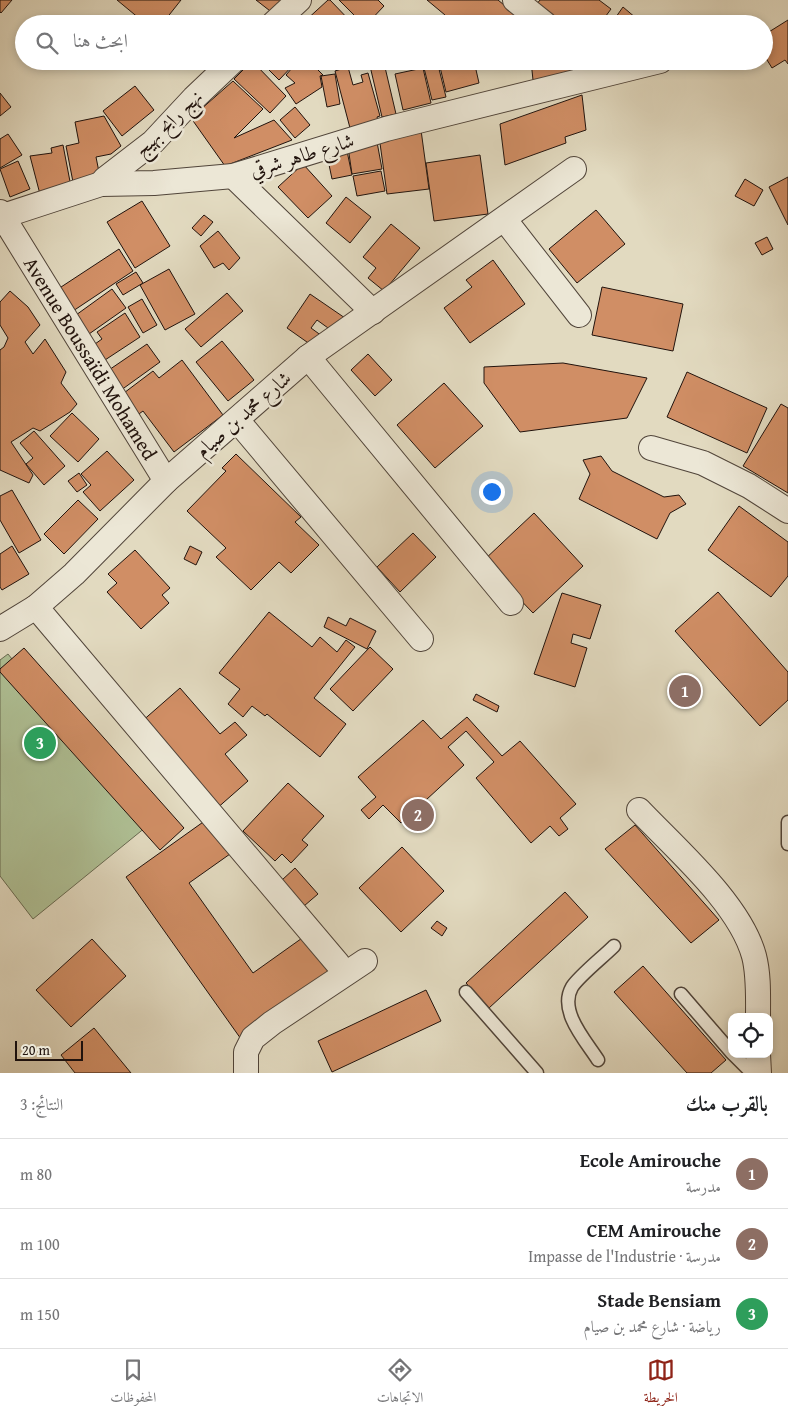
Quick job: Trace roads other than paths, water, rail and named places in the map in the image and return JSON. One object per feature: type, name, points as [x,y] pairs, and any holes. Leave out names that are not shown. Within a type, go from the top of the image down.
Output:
[{"type":"street","points":[[283,15],[299,0]]},
{"type":"street","points":[[515,0],[534,15]]},
{"type":"street","name":"نهج رابح بهيج","points":[[101,184],[153,142],[224,70]]},
{"type":"street","name":"شارع طاهر شرقي","points":[[1,215],[101,184],[154,183],[233,176],[588,70]]},
{"type":"street","name":"شارع محمد بن صيام","points":[[0,629],[36,607],[74,574],[166,481],[308,357],[505,220],[574,169]]},
{"type":"street","points":[[233,176],[373,312]]},
{"type":"street","name":"Avenue Boussaïdi Mohamed","points":[[1,215],[166,481]]},
{"type":"street","points":[[505,220],[579,315]]},
{"type":"street","points":[[308,357],[512,603]]},
{"type":"street","points":[[237,420],[421,639]]},
{"type":"street","points":[[651,448],[703,463],[749,486],[788,511]]},
{"type":"street","points":[[36,607],[338,964]]},
{"type":"street","points":[[639,810],[732,909],[754,956],[758,989],[758,1013]]},
{"type":"street","points":[[246,1073],[246,1052],[253,1038],[272,1023],[365,962]]},
{"type":"street","points":[[758,1058],[759,1073]]},
{"type":"lane","points":[[788,822],[788,844]]},
{"type":"lane","points":[[598,1060],[571,1017],[568,1002],[572,988],[614,946]]},
{"type":"lane","points":[[466,992],[537,1073]]},
{"type":"lane","points":[[682,994],[728,1049]]},
{"type":"lane","points":[[736,1058],[752,1073]]},
{"type":"place","name":"Ecole Amirouche","points":[[685,691]]},
{"type":"place","name":"Stade Bensiam","points":[[40,743]]},
{"type":"place","name":"CEM Amirouche","points":[[418,815]]}]
